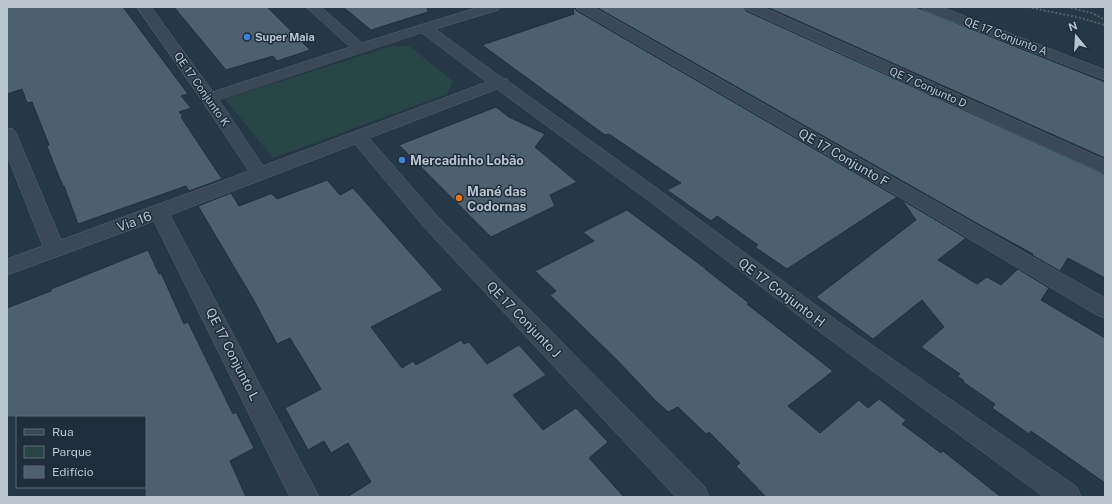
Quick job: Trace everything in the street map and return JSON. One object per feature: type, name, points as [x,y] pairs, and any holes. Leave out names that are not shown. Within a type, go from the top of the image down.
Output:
[{"type":"street","name":"QE 17 Conjunto K","points":[[144,7],[209,98],[259,173]]},
{"type":"street","points":[[313,7],[360,48]]},
{"type":"street","points":[[209,98],[360,48],[492,7]]},
{"type":"street","name":"QE 17 Conjunto F","points":[[583,7],[916,198],[1105,309]]},
{"type":"street","name":"QE 7 Conjunto D","points":[[752,7],[1105,167]]},
{"type":"street","name":"QE 17 Conjunto A","points":[[929,7],[1105,74]]},
{"type":"street","name":"QE 17 Conjunto H","points":[[425,28],[501,82],[832,329],[1067,497]]},
{"type":"street","name":"Via 16","points":[[7,267],[159,212],[501,82]]},
{"type":"street","points":[[7,133],[54,249]]},
{"type":"street","name":"QE 17 Conjunto J","points":[[358,136],[436,228],[695,497]]},
{"type":"street","name":"QE 17 Conjunto L","points":[[159,212],[305,497]]},
{"type":"path","points":[[1028,7],[1087,19],[1105,25]]},
{"type":"path","points":[[1067,7],[1092,13],[1105,20]]},
{"type":"green space","points":[[392,46],[409,46],[453,81],[447,94],[273,158],[225,99]]},
{"type":"building","points":[[7,7],[123,7],[188,94],[181,96],[191,108],[179,112],[183,116],[181,117],[222,179],[189,191],[186,186],[78,224],[47,146],[49,145],[32,102],[27,103],[22,89],[7,94]]},
{"type":"building","name":"Super Maia","points":[[174,7],[267,7],[310,50],[277,61],[273,56],[226,70]]},
{"type":"building","points":[[343,7],[427,7],[428,12],[371,30]]},
{"type":"building","points":[[573,7],[577,11],[897,197],[787,269],[755,247],[758,245],[717,216],[711,221],[667,190],[681,183],[609,134],[605,135],[482,45],[574,14]]},
{"type":"building","points":[[596,7],[744,7],[746,11],[1105,174],[1105,278],[1068,258],[1060,271],[1032,255],[1033,254]]},
{"type":"building","points":[[767,7],[916,7],[1105,82],[1105,158]]},
{"type":"building","points":[[496,107],[509,117],[545,134],[535,147],[577,182],[550,195],[555,206],[491,237],[399,145]]},
{"type":"building","points":[[327,180],[340,195],[353,188],[443,290],[371,327],[402,368],[413,361],[416,365],[461,340],[464,344],[469,342],[487,364],[519,345],[546,375],[513,395],[543,430],[576,408],[608,442],[589,458],[624,497],[347,497],[371,482],[348,443],[331,453],[324,441],[308,450],[285,408],[321,389],[290,338],[277,344],[253,299],[198,206],[231,193],[239,206],[270,194],[277,199]]},
{"type":"building","points":[[902,200],[966,238],[938,260],[977,284],[987,277],[1001,285],[1018,269],[1049,288],[1041,300],[1105,338],[1105,483],[1031,431],[1029,434],[992,408],[995,404],[963,382],[964,381],[957,376],[960,374],[921,347],[944,327],[922,300],[873,339],[816,297],[916,220]]},
{"type":"building","points":[[627,210],[706,269],[749,303],[747,304],[833,371],[788,406],[820,433],[859,400],[868,408],[879,399],[906,420],[902,424],[941,453],[943,451],[1001,497],[766,497],[736,466],[740,463],[709,432],[706,434],[678,407],[668,412],[655,400],[617,360],[550,295],[556,291],[535,271],[594,241],[583,232]]},
{"type":"building","points":[[148,250],[159,274],[161,273],[184,324],[188,322],[233,414],[236,412],[254,448],[230,461],[246,497],[145,497],[146,416],[7,417],[7,308],[51,291],[51,289]]},
{"type":"place","name":"Super Maia","points":[[247,37]]},
{"type":"place","name":"Mercadinho Lobão","points":[[402,160]]},
{"type":"place","name":"Mané das Codornas","points":[[459,198]]}]
